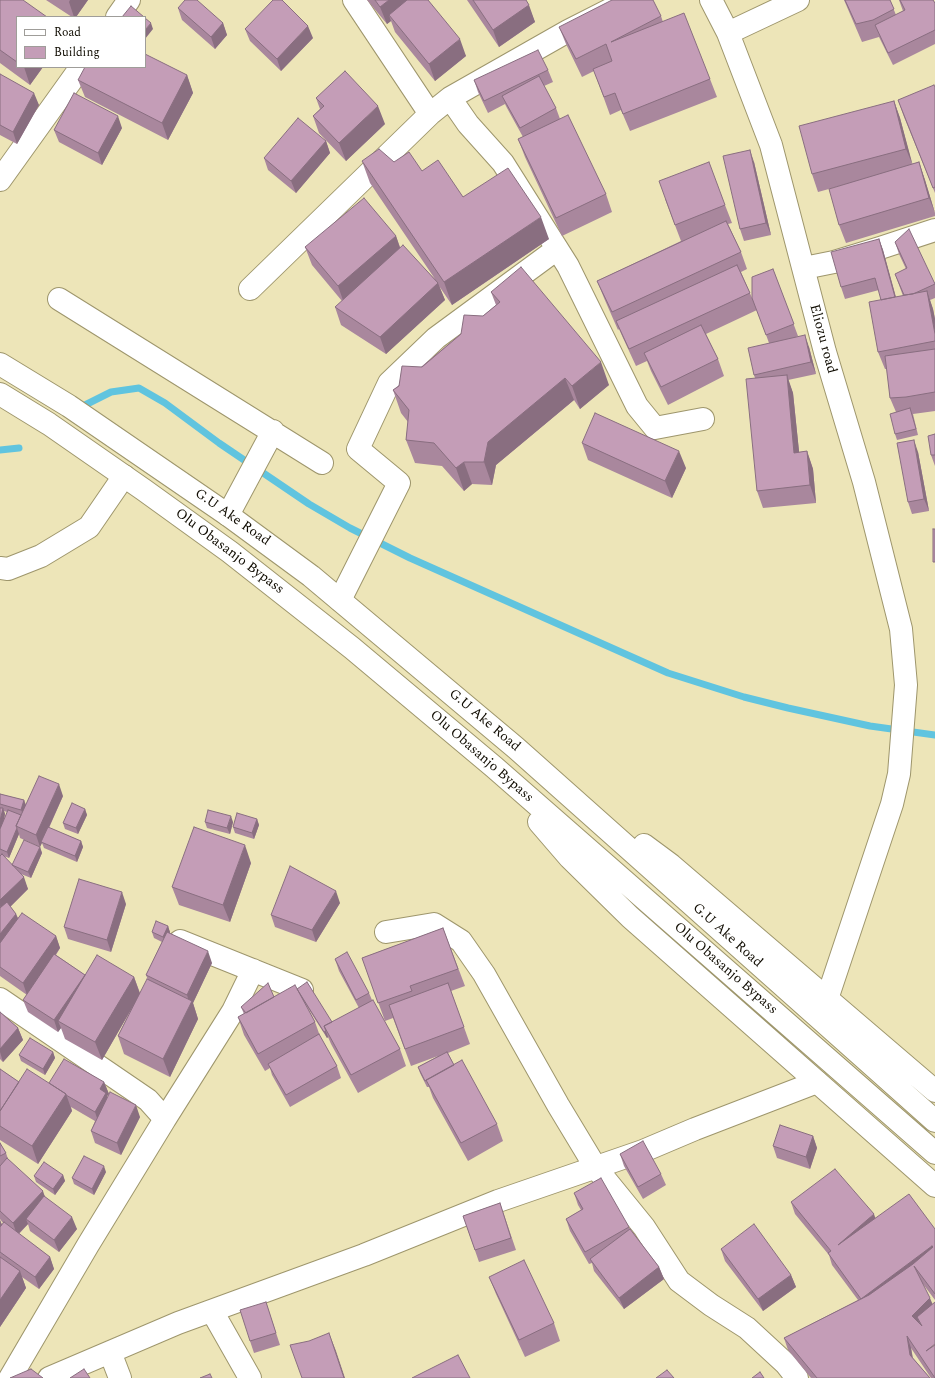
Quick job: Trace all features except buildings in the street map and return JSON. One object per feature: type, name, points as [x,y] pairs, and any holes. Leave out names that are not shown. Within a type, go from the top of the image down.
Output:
[{"type":"street","points":[[118,16],[129,0]]},
{"type":"street","points":[[354,0],[430,114]]},
{"type":"street","points":[[250,289],[430,114],[450,98],[568,31],[629,0]]},
{"type":"street","name":"Eliozu road","points":[[711,0],[728,33],[771,145],[825,352],[864,482],[901,629],[906,685],[899,774],[892,804],[827,999]]},
{"type":"street","points":[[728,33],[798,0]]},
{"type":"street","points":[[0,180],[80,68]]},
{"type":"street","points":[[450,98],[468,124],[502,164],[568,266],[637,406],[655,428],[703,419]]},
{"type":"street","points":[[804,268],[834,262],[935,230]]},
{"type":"street","points":[[340,600],[399,483],[358,450],[389,383],[436,338],[556,249]]},
{"type":"street","points":[[59,299],[269,438],[322,463]]},
{"type":"street","name":"G.U Ake Road","points":[[0,364],[69,406],[228,515],[311,576],[516,748],[935,1121]]},
{"type":"street","name":"Olu Obasanjo Bypass","points":[[0,394],[49,424],[124,476],[230,552],[292,599],[494,767],[935,1153]]},
{"type":"street","points":[[228,515],[269,438]]},
{"type":"street","points":[[0,568],[8,569],[41,556],[89,527],[124,476]]},
{"type":"street","points":[[516,748],[606,818],[671,864],[935,1091]]},
{"type":"street","points":[[494,767],[570,858],[625,912],[935,1186]]},
{"type":"street","points":[[386,932],[434,924],[461,941],[484,974],[558,1105],[596,1168],[644,1227],[679,1281],[711,1305],[747,1328],[786,1364],[797,1378]]},
{"type":"street","points":[[172,938],[302,990]]},
{"type":"street","points":[[10,1378],[88,1245],[233,1011],[253,970]]},
{"type":"street","points":[[0,1000],[148,1100],[165,1119]]},
{"type":"street","points":[[49,1378],[178,1323],[364,1255],[498,1201],[643,1151],[695,1129],[817,1082]]},
{"type":"street","points":[[212,1311],[250,1378]]},
{"type":"street","points":[[110,1352],[120,1378]]},
{"type":"waterway","points":[[85,405],[111,392],[139,388],[165,403],[219,443],[309,504],[350,528],[410,558],[668,673],[744,697],[788,708],[870,726],[935,735]]},
{"type":"waterway","points":[[0,450],[19,448]]}]
